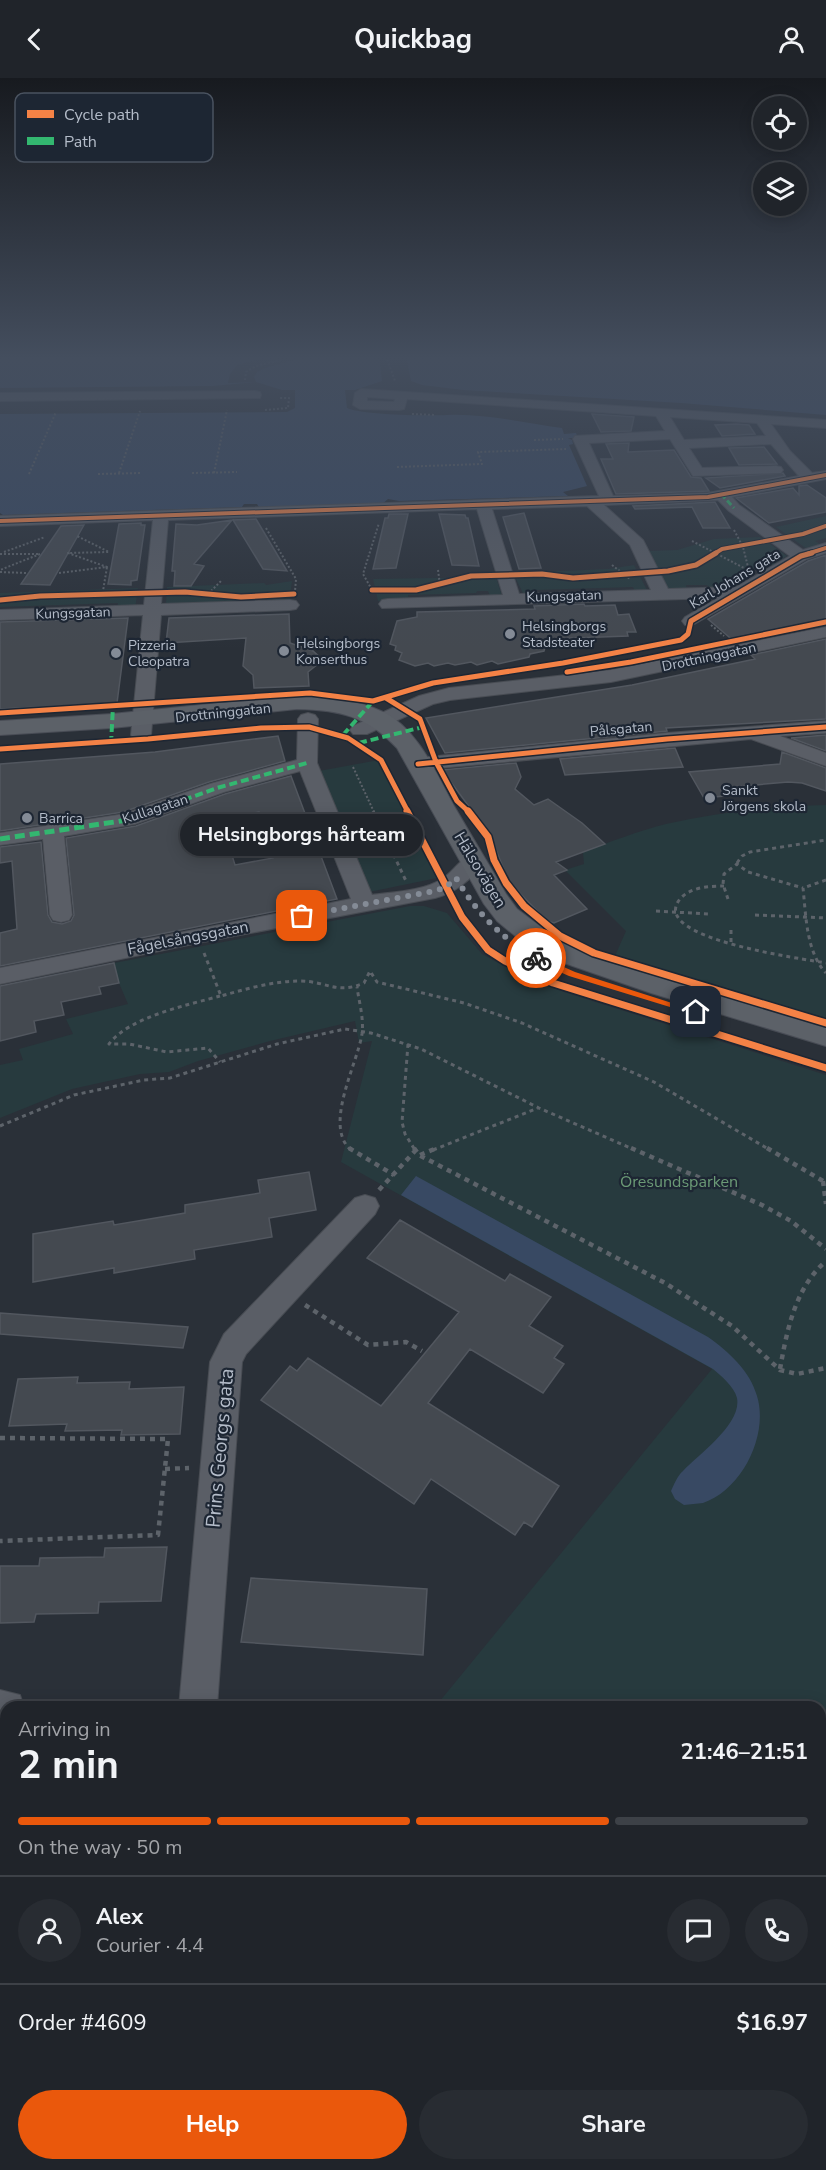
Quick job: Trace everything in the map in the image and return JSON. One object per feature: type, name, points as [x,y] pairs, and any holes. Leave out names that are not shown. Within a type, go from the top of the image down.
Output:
[{"type":"main road","name":"Drottninggatan","points":[[0,743],[142,726],[309,702],[347,707],[371,725]]},
{"type":"main road","name":"Drottninggatan","points":[[0,728],[142,726],[308,719],[371,725]]},
{"type":"main road","name":"Hälsovägen","points":[[371,725],[407,745],[418,764],[465,870],[474,907],[498,932],[527,953],[557,969],[826,1052]]},
{"type":"main road","name":"Hälsovägen","points":[[371,725],[375,741],[465,870],[494,898],[507,915],[535,937],[555,948],[642,980],[826,1035]]},
{"type":"street","points":[[585,454],[600,504],[637,543],[661,593]]},
{"type":"street","points":[[686,454],[698,473],[719,457],[731,454]]},
{"type":"street","points":[[711,454],[804,474],[826,475]]},
{"type":"street","points":[[786,454],[804,474],[826,490]]},
{"type":"street","points":[[0,521],[84,518],[161,521],[256,512],[384,508],[485,509],[600,504],[721,495],[804,474]]},
{"type":"street","points":[[721,495],[734,508],[801,556]]},
{"type":"street","points":[[485,509],[512,598]]},
{"type":"street","points":[[142,726],[161,521]]},
{"type":"street","name":"Karl Johans gata","points":[[691,621],[801,556],[826,548]]},
{"type":"street","name":"Kungsgatan","points":[[385,597],[512,598],[740,592]]},
{"type":"street","name":"Kungsgatan","points":[[0,615],[153,602],[290,598]]},
{"type":"street","name":"Drottninggatan","points":[[371,725],[426,700],[449,694],[611,676],[826,632]]},
{"type":"street","points":[[308,719],[307,763],[364,904]]},
{"type":"street","name":"Pålsgatan","points":[[418,764],[544,750],[826,727]]},
{"type":"street","points":[[751,733],[826,760]]},
{"type":"street","name":"Kullagatan","points":[[0,839],[128,820],[217,788],[307,763]]},
{"type":"street","points":[[53,832],[61,915]]},
{"type":"street","name":"Fågelsångsgatan","points":[[0,976],[442,889],[465,870]]},
{"type":"street","name":"Prins Georgs gata","points":[[198,1701],[226,1362],[235,1344],[365,1206]]},
{"type":"path","points":[[29,474],[38,454]]},
{"type":"path","points":[[119,473],[126,454]]},
{"type":"path","points":[[214,473],[218,454]]},
{"type":"path","points":[[397,467],[482,464],[479,454]]},
{"type":"path","points":[[192,473],[237,472]]},
{"type":"path","points":[[98,474],[141,473]]},
{"type":"path","points":[[384,508],[363,574],[372,590],[385,597]]},
{"type":"path","points":[[256,512],[296,579],[290,598]]},
{"type":"path","points":[[84,518],[77,536],[109,552],[68,553],[107,567]]},
{"type":"path","points":[[0,571],[40,554],[0,554],[52,535],[42,531],[45,520]]},
{"type":"path","points":[[692,541],[749,571]]},
{"type":"path","points":[[59,573],[107,567]]},
{"type":"path","points":[[105,586],[107,567]]},
{"type":"path","points":[[0,571],[26,573]]},
{"type":"path","points":[[209,594],[222,581]]},
{"type":"path","points":[[433,585],[448,582]]},
{"type":"path","points":[[96,596],[153,602]]},
{"type":"path","points":[[353,767],[413,895]]},
{"type":"path","points":[[728,899],[723,886],[724,874],[737,864],[742,856],[750,852],[826,840]]},
{"type":"path","points":[[737,864],[748,872],[803,888],[826,880]]},
{"type":"path","points":[[723,886],[697,887],[678,901],[677,912],[685,927],[731,945],[826,963]]},
{"type":"path","points":[[803,888],[806,918],[818,963],[826,973]]},
{"type":"path","points":[[656,911],[708,914]]},
{"type":"path","points":[[756,915],[826,918]]},
{"type":"path","points":[[731,930],[731,945]]},
{"type":"path","points":[[206,962],[221,996]]},
{"type":"path","points":[[220,1062],[208,1048],[167,1052],[129,1044],[109,1044],[110,1039],[154,1016],[221,996],[258,986],[296,981],[317,983],[342,991],[364,983],[370,971],[377,982],[464,1003],[522,1023],[654,1082],[825,1180],[826,1204]]},
{"type":"path","points":[[357,987],[362,1031],[342,1110],[341,1139],[352,1150],[394,1175]]},
{"type":"path","points":[[0,1126],[74,1095],[144,1080],[171,1078],[276,1044],[345,1029],[362,1031],[427,1050],[539,1108],[762,1205],[791,1221],[826,1249]]},
{"type":"path","points":[[408,1044],[407,1075],[403,1099],[404,1131],[419,1155],[489,1194],[665,1284],[732,1326],[780,1370],[797,1374],[826,1368]]},
{"type":"path","points":[[419,1155],[539,1108]]},
{"type":"path","points":[[365,1206],[415,1151]]},
{"type":"path","points":[[780,1370],[784,1345],[806,1283],[813,1272],[826,1261]]},
{"type":"path","points":[[285,1292],[368,1345],[406,1341],[422,1351]]},
{"type":"path","points":[[0,1438],[168,1439],[158,1535],[0,1540]]},
{"type":"green space","points":[[826,516],[826,538],[815,541],[820,544],[807,549],[776,527]]},
{"type":"green space","points":[[760,537],[787,556],[773,565],[763,562],[734,580],[742,584],[735,588],[710,589],[707,585],[686,585],[687,589],[669,590],[649,551],[677,550],[714,539]]},
{"type":"green space","points":[[634,565],[647,590],[635,591],[633,587],[536,590],[537,595],[524,595],[513,573],[608,569]]},
{"type":"green space","points":[[496,577],[502,596],[490,596],[488,591],[477,591],[476,593],[408,595],[409,600],[378,601],[373,579]]},
{"type":"green space","points":[[292,581],[289,604],[166,604],[167,587],[264,583],[266,585]]},
{"type":"green space","points":[[138,588],[135,609],[117,609],[118,603],[0,607],[0,593]]},
{"type":"green space","points":[[379,760],[435,866],[437,878],[369,892],[319,771]]},
{"type":"green space","points":[[826,805],[826,1018],[615,956],[626,931],[565,870],[584,864],[583,852],[666,824],[746,810]]},
{"type":"green space","name":"Öresundsparken","points":[[410,906],[424,906],[447,913],[482,954],[520,975],[564,992],[826,1075],[826,1701],[440,1701],[712,1369],[341,1162],[372,1041],[359,1043],[355,1021],[270,1041],[198,1061],[169,1072],[140,1074],[72,1089],[0,1118],[0,1065],[23,1060],[19,1049],[73,1034],[66,1019],[128,1004],[114,963]]},
{"type":"water","points":[[0,454],[573,454],[587,486],[563,492],[568,496],[399,501],[388,499],[381,505],[260,509],[257,504],[244,504],[242,507],[3,515],[0,513]]},
{"type":"water","points":[[416,1176],[708,1337],[724,1349],[749,1378],[757,1396],[760,1411],[759,1427],[749,1459],[730,1486],[703,1503],[684,1505],[675,1499],[671,1491],[681,1473],[718,1438],[733,1418],[737,1408],[737,1398],[733,1389],[723,1378],[713,1369],[401,1195]]},
{"type":"building","points":[[610,454],[676,454],[691,477],[701,478],[709,491],[616,494],[601,459],[613,459]]},
{"type":"building","points":[[732,454],[769,454],[777,464],[739,465]]},
{"type":"building","points":[[783,473],[785,476],[720,488],[706,478]]},
{"type":"building","points":[[807,485],[826,498],[826,512],[769,523],[736,498],[793,488],[799,495],[799,486]]},
{"type":"building","points":[[715,502],[730,528],[703,528],[692,507],[635,509],[633,506]]},
{"type":"building","points":[[524,513],[541,568],[519,569],[503,517]]},
{"type":"building","points":[[389,514],[408,514],[396,568],[373,569],[385,518],[388,518]]},
{"type":"building","points":[[439,514],[465,515],[468,518],[479,566],[452,565]]},
{"type":"building","points":[[256,519],[287,571],[263,569],[233,520]]},
{"type":"building","points":[[232,520],[194,564],[204,566],[191,586],[174,586],[175,571],[172,571],[176,524],[197,525]]},
{"type":"building","points":[[141,523],[145,525],[137,580],[131,581],[131,585],[108,584],[119,524]]},
{"type":"building","points":[[84,525],[50,585],[21,584],[61,526]]},
{"type":"building","points":[[826,555],[826,625],[736,643],[708,619],[808,561]]},
{"type":"building","name":"Helsingborgs Stadsteater","points":[[584,604],[585,606],[615,605],[618,615],[629,614],[636,632],[627,632],[628,636],[547,639],[544,651],[498,664],[492,661],[477,665],[471,662],[434,666],[428,663],[415,666],[399,660],[402,653],[395,650],[396,646],[390,644],[397,621],[417,617],[417,612],[535,609],[534,606]]},
{"type":"building","name":"Helsingborgs Konserthus","points":[[289,614],[290,643],[313,651],[323,660],[308,672],[309,686],[254,688],[253,675],[243,666],[246,638],[166,643],[169,618]]},
{"type":"building","points":[[128,618],[117,703],[0,709],[0,622]]},
{"type":"building","points":[[826,639],[826,719],[666,728],[667,731],[445,753],[426,718],[632,685],[755,659],[751,655]]},
{"type":"building","points":[[826,735],[826,751],[791,738]]},
{"type":"building","points":[[278,736],[285,761],[209,782],[123,812],[0,831],[0,764],[155,752]]},
{"type":"building","points":[[675,748],[683,767],[565,775],[560,759]]},
{"type":"building","points":[[782,752],[826,768],[826,791],[802,783],[788,782],[732,787],[721,790],[724,796],[704,798],[689,772],[780,764]]},
{"type":"building","points":[[516,763],[521,777],[515,789],[534,805],[548,799],[582,823],[605,844],[556,862],[567,870],[554,875],[587,909],[554,923],[547,921],[509,882],[490,835],[442,770]]},
{"type":"building","points":[[291,776],[337,899],[0,966],[0,933],[17,929],[12,861],[0,863],[0,847],[41,842],[48,915],[52,922],[62,924],[71,921],[74,915],[66,838],[136,826],[225,794]],"holes":[[[259,812],[273,858],[235,865],[221,820]]]},
{"type":"building","points":[[114,963],[119,983],[99,987],[101,994],[61,1002],[64,1015],[34,1021],[36,1032],[0,1041],[0,986]]},
{"type":"building","points":[[309,1172],[316,1210],[269,1218],[272,1237],[194,1250],[195,1259],[114,1273],[114,1268],[33,1282],[33,1234],[113,1221],[114,1225],[185,1213],[185,1205],[260,1193],[258,1180]]},
{"type":"building","points":[[400,1220],[505,1281],[510,1274],[551,1297],[529,1326],[563,1346],[554,1358],[564,1364],[543,1393],[470,1349],[428,1403],[559,1486],[532,1527],[524,1522],[515,1535],[431,1479],[414,1504],[261,1400],[290,1366],[297,1371],[308,1358],[381,1406],[459,1312],[367,1258]]},
{"type":"building","points":[[0,1313],[188,1327],[183,1348],[0,1334]]},
{"type":"building","points":[[78,1377],[77,1383],[130,1382],[129,1389],[184,1387],[180,1434],[121,1435],[122,1430],[65,1431],[67,1424],[9,1426],[18,1379]]},
{"type":"building","points":[[167,1547],[161,1601],[99,1602],[98,1613],[36,1614],[34,1622],[0,1623],[0,1566],[39,1566],[40,1558],[104,1557],[105,1548]]},
{"type":"building","points":[[251,1578],[427,1589],[423,1655],[241,1642]]},
{"type":"marked path","points":[[721,494],[734,508]]},
{"type":"marked path","points":[[343,735],[373,701]]},
{"type":"marked path","points":[[111,744],[113,706]]},
{"type":"marked path","points":[[359,743],[423,727]]},
{"type":"marked path","points":[[0,839],[128,820],[217,788],[307,763]]},
{"type":"cycle path","points":[[0,521],[708,497],[826,475]]},
{"type":"cycle path","points":[[372,590],[416,590],[471,576],[542,574],[573,578],[668,571],[696,565],[722,549],[803,534],[826,526]]},
{"type":"cycle path","points":[[0,713],[310,693],[373,701],[433,683],[563,663],[681,640],[688,634],[691,621],[801,556],[826,548]]},
{"type":"cycle path","points":[[0,600],[40,596],[185,592],[241,597],[294,594]]},
{"type":"cycle path","points":[[567,672],[631,662],[826,622]]},
{"type":"cycle path","points":[[386,698],[420,719],[436,762],[457,801],[468,811],[488,837],[494,860],[506,883],[524,906],[560,936],[594,953],[826,1023]]},
{"type":"cycle path","points":[[0,749],[74,745],[293,726],[309,727],[341,735],[362,746],[381,760],[462,917],[488,950],[505,961],[553,983],[826,1068]]},
{"type":"cycle path","points":[[418,764],[667,739],[826,727]]},
{"type":"way so far","points":[[302,916],[435,891],[446,887],[456,878],[470,901],[487,921],[509,941],[536,958]]},
{"type":"place","name":"Helsingborgs Stadsteater","points":[[510,634]]},
{"type":"place","name":"Helsingborgs Konserthus","points":[[284,651]]},
{"type":"place","name":"Pizzeria Cleopatra","points":[[116,653]]},
{"type":"place","name":"Sankt Jörgens skola","points":[[710,798]]},
{"type":"place","name":"Barrica","points":[[27,818]]},
{"type":"place","name":"Helsingborgs hårteam","points":[[302,916]]},
{"type":"route","points":[[536,958],[557,969],[696,1012]]}]
